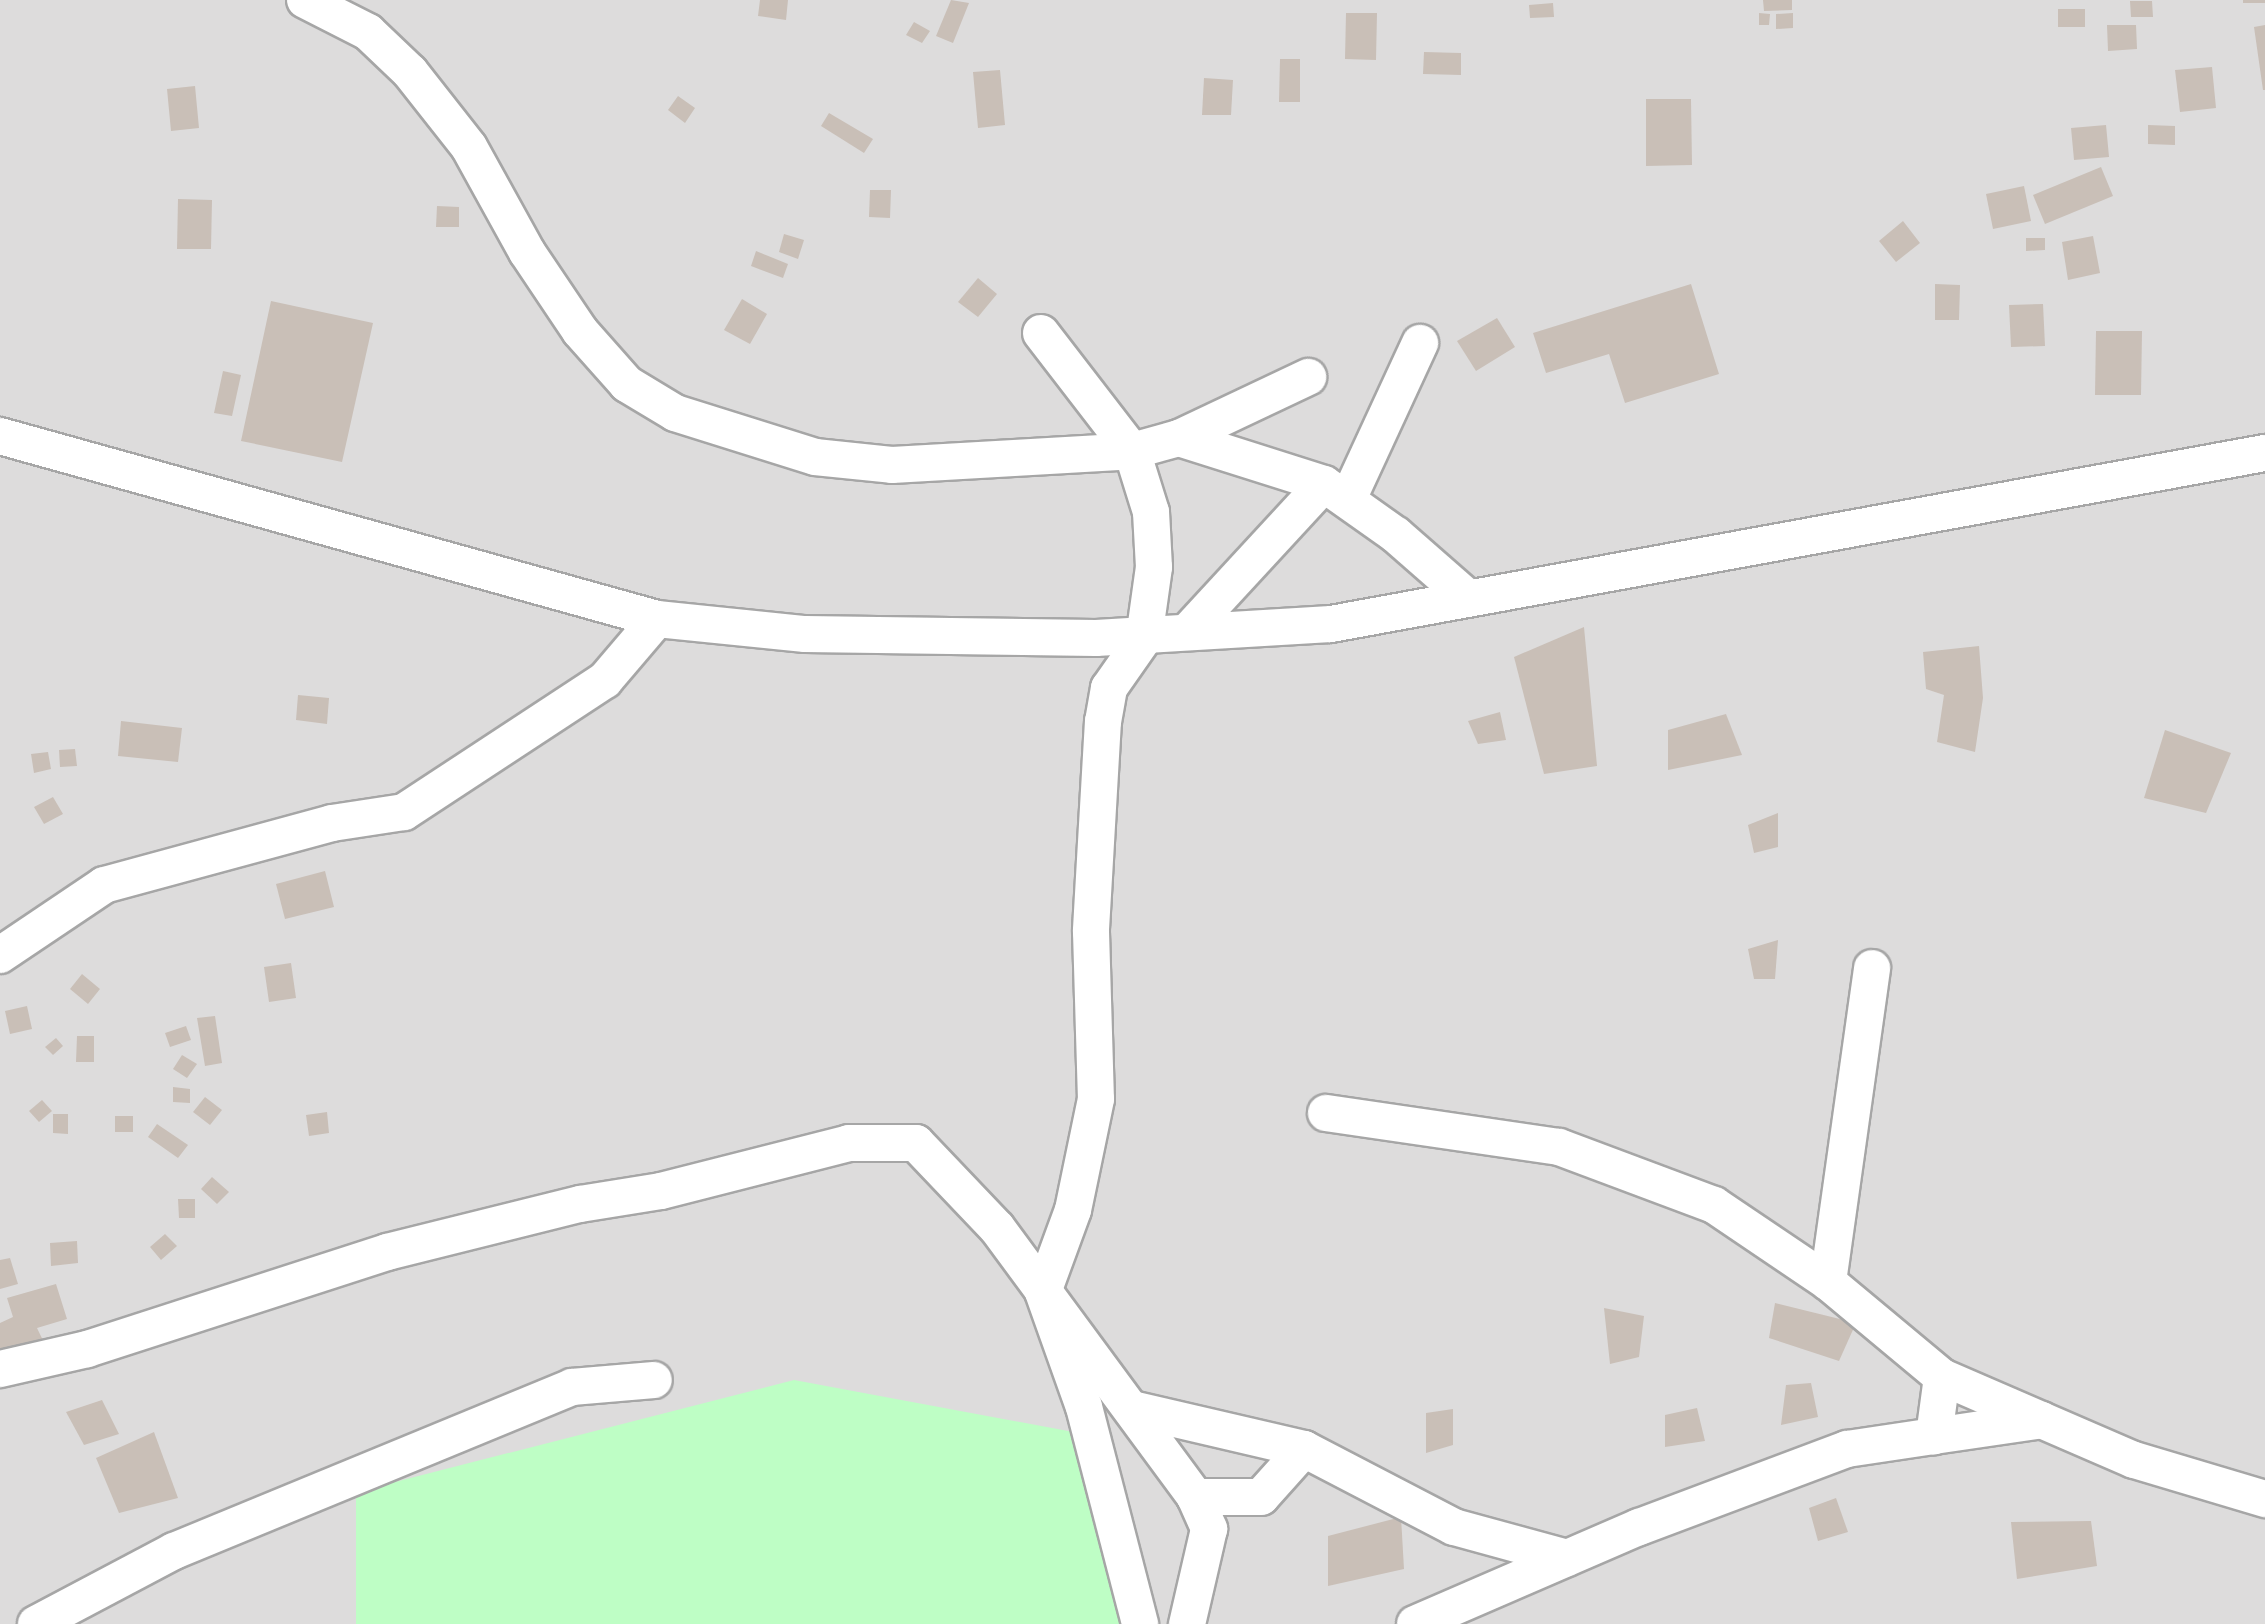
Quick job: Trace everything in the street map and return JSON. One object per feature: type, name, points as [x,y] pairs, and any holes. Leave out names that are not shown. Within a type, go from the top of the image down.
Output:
[{"type":"street","points":[[305,0],[368,32],[400,61],[469,147],[527,252],[580,331],[627,384],[675,413],[815,457],[892,465],[1132,451],[1179,438],[1308,377]]},
{"type":"street","points":[[1041,333],[1132,451],[1151,512],[1154,567],[1144,638],[1109,688],[1103,721],[1092,917],[1096,1099],[1073,1210],[1043,1292],[1084,1407],[1140,1624]]},
{"type":"street","points":[[1190,629],[1336,491],[1420,343]]},
{"type":"street","points":[[0,436],[657,619],[805,634],[1144,638],[1190,629],[1331,624],[2265,453]]},
{"type":"street","points":[[1179,438],[1336,491],[1468,598]]},
{"type":"street","points":[[0,955],[104,885],[332,823],[404,812],[605,680],[657,619]]},
{"type":"street","points":[[1828,1282],[1872,968]]},
{"type":"street","points":[[1326,1113],[1559,1147],[1714,1205],[1828,1282],[1942,1377],[2134,1460],[2265,1499]]},
{"type":"street","points":[[0,1369],[87,1349],[387,1252],[580,1204],[661,1191],[849,1143],[916,1143],[997,1228],[1195,1497],[1209,1529],[1187,1624]]},
{"type":"street","points":[[1934,1436],[1942,1377]]},
{"type":"street","points":[[36,1624],[174,1551],[572,1387],[654,1380]]},
{"type":"street","points":[[1132,1409],[1304,1449],[1454,1527],[1567,1558]]},
{"type":"street","points":[[1415,1624],[1567,1558],[1847,1449],[2042,1420]]},
{"type":"street","points":[[1195,1497],[1261,1497],[1304,1449]]},
{"type":"shaded area","points":[[0,0],[2265,0],[2265,1624],[0,1624]]},
{"type":"green space","points":[[794,1380],[1079,1433],[1123,1624],[356,1624],[356,1492]]},
{"type":"building","points":[[760,0],[788,0],[786,20],[758,16]]},
{"type":"building","points":[[951,0],[969,3],[953,43],[936,36]]},
{"type":"building","points":[[1763,0],[1792,0],[1792,10],[1764,11]]},
{"type":"building","points":[[2243,0],[2265,0],[2265,3],[2243,3]]},
{"type":"building","points":[[2130,1],[2152,1],[2153,17],[2131,17]]},
{"type":"building","points":[[1553,3],[1554,17],[1530,18],[1529,5]]},
{"type":"building","points":[[2058,9],[2085,9],[2085,27],[2058,27]]},
{"type":"building","points":[[1346,13],[1377,13],[1376,60],[1345,59]]},
{"type":"building","points":[[1759,13],[1770,14],[1769,25],[1759,25]]},
{"type":"building","points":[[1793,13],[1793,28],[1776,29],[1776,14]]},
{"type":"building","points":[[914,22],[930,31],[922,43],[906,35]]},
{"type":"building","points":[[2107,25],[2136,25],[2137,49],[2108,51]]},
{"type":"building","points":[[2265,25],[2265,90],[2263,90],[2254,27]]},
{"type":"building","points":[[1424,52],[1461,53],[1461,75],[1423,74]]},
{"type":"building","points":[[1280,59],[1300,59],[1300,102],[1279,102]]},
{"type":"building","points":[[2212,67],[2216,108],[2180,112],[2175,70]]},
{"type":"building","points":[[1000,70],[1005,125],[978,128],[973,72]]},
{"type":"building","points":[[1204,78],[1233,80],[1231,115],[1202,115]]},
{"type":"building","points":[[195,86],[199,128],[171,131],[167,89]]},
{"type":"building","points":[[678,96],[695,108],[685,123],[668,110]]},
{"type":"building","points":[[1646,99],[1691,99],[1692,165],[1646,166]]},
{"type":"building","points":[[829,113],[873,139],[864,153],[821,126]]},
{"type":"building","points":[[2106,125],[2109,157],[2074,160],[2071,128]]},
{"type":"building","points":[[2148,125],[2175,126],[2175,145],[2148,144]]},
{"type":"building","points":[[2101,167],[2113,196],[2045,224],[2033,195]]},
{"type":"building","points":[[2024,186],[2031,221],[1993,229],[1986,194]]},
{"type":"building","points":[[870,190],[891,190],[890,218],[869,217]]},
{"type":"building","points":[[178,199],[212,200],[211,249],[177,249]]},
{"type":"building","points":[[437,206],[459,207],[459,227],[436,227]]},
{"type":"building","points":[[1903,221],[1920,243],[1896,262],[1879,241]]},
{"type":"building","points":[[784,234],[804,240],[798,259],[779,252]]},
{"type":"building","points":[[2093,236],[2100,273],[2068,280],[2062,242]]},
{"type":"building","points":[[2026,238],[2045,238],[2045,250],[2026,251]]},
{"type":"building","points":[[756,251],[788,264],[783,278],[751,266]]},
{"type":"building","points":[[978,278],[997,294],[978,317],[958,302]]},
{"type":"building","points":[[1691,284],[1719,374],[1625,403],[1609,354],[1546,373],[1533,333]]},
{"type":"building","points":[[1935,284],[1960,285],[1959,320],[1935,320]]},
{"type":"building","points":[[742,299],[767,314],[750,344],[724,330]]},
{"type":"building","points":[[271,301],[373,323],[342,462],[241,441]]},
{"type":"building","points":[[2043,304],[2045,346],[2011,347],[2009,305]]},
{"type":"building","points":[[1497,318],[1515,347],[1476,371],[1457,341]]},
{"type":"building","points":[[2096,331],[2142,331],[2141,395],[2095,395]]},
{"type":"building","points":[[223,371],[241,375],[232,416],[214,413]]},
{"type":"building","points":[[1584,627],[1597,766],[1544,774],[1514,657]]},
{"type":"building","points":[[1979,646],[1983,698],[1975,752],[1937,742],[1944,695],[1926,689],[1923,652]]},
{"type":"building","points":[[298,695],[329,698],[327,724],[296,720]]},
{"type":"building","points":[[1500,712],[1506,740],[1478,744],[1468,721]]},
{"type":"building","points":[[1726,714],[1742,755],[1668,770],[1668,730]]},
{"type":"building","points":[[121,721],[182,728],[178,762],[118,756]]},
{"type":"building","points":[[2165,730],[2231,753],[2206,813],[2144,798]]},
{"type":"building","points":[[75,749],[77,766],[60,767],[59,750]]},
{"type":"building","points":[[48,752],[51,769],[34,773],[31,754]]},
{"type":"building","points":[[53,797],[63,814],[44,824],[34,807]]},
{"type":"building","points":[[1778,813],[1778,847],[1754,853],[1748,825]]},
{"type":"building","points":[[325,871],[334,907],[285,919],[276,884]]},
{"type":"building","points":[[1778,940],[1775,979],[1754,979],[1748,949]]},
{"type":"building","points":[[291,963],[296,998],[269,1002],[264,967]]},
{"type":"building","points":[[82,974],[100,989],[88,1004],[70,989]]},
{"type":"building","points":[[27,1006],[32,1029],[10,1034],[5,1011]]},
{"type":"building","points":[[215,1016],[222,1063],[205,1066],[197,1018]]},
{"type":"building","points":[[186,1026],[191,1040],[170,1047],[165,1033]]},
{"type":"building","points":[[77,1036],[94,1036],[94,1062],[76,1062]]},
{"type":"building","points":[[56,1038],[63,1046],[53,1055],[45,1047]]},
{"type":"building","points":[[182,1055],[197,1064],[187,1078],[173,1069]]},
{"type":"building","points":[[173,1087],[190,1089],[190,1103],[173,1102]]},
{"type":"building","points":[[205,1097],[222,1110],[210,1125],[193,1112]]},
{"type":"building","points":[[42,1100],[52,1111],[39,1122],[29,1111]]},
{"type":"building","points":[[327,1112],[329,1133],[309,1136],[306,1115]]},
{"type":"building","points":[[53,1114],[68,1114],[68,1134],[53,1133]]},
{"type":"building","points":[[115,1116],[133,1116],[133,1132],[115,1132]]},
{"type":"building","points":[[157,1124],[188,1145],[178,1158],[148,1137]]},
{"type":"building","points":[[212,1177],[229,1192],[217,1204],[201,1189]]},
{"type":"building","points":[[178,1199],[195,1199],[195,1218],[179,1218]]},
{"type":"building","points":[[165,1234],[177,1246],[161,1260],[150,1247]]},
{"type":"building","points":[[77,1241],[78,1263],[51,1266],[50,1243]]},
{"type":"building","points":[[10,1258],[18,1284],[0,1289],[0,1260]]},
{"type":"building","points":[[56,1284],[67,1319],[37,1328],[51,1357],[0,1366],[0,1323],[13,1317],[7,1298]]},
{"type":"building","points":[[1775,1303],[1856,1323],[1839,1361],[1769,1338]]},
{"type":"building","points":[[1604,1308],[1644,1316],[1639,1357],[1610,1364]]},
{"type":"building","points":[[1811,1383],[1818,1417],[1781,1425],[1786,1385]]},
{"type":"building","points":[[102,1400],[119,1434],[84,1445],[66,1412]]},
{"type":"building","points":[[1697,1408],[1705,1441],[1665,1447],[1665,1415]]},
{"type":"building","points":[[1453,1409],[1453,1445],[1426,1453],[1426,1413]]},
{"type":"building","points":[[154,1432],[178,1498],[119,1513],[96,1458]]},
{"type":"building","points":[[1836,1498],[1848,1532],[1818,1541],[1809,1508]]},
{"type":"building","points":[[1401,1517],[1404,1569],[1328,1586],[1328,1536]]},
{"type":"building","points":[[2091,1521],[2097,1566],[2017,1579],[2011,1522]]}]
